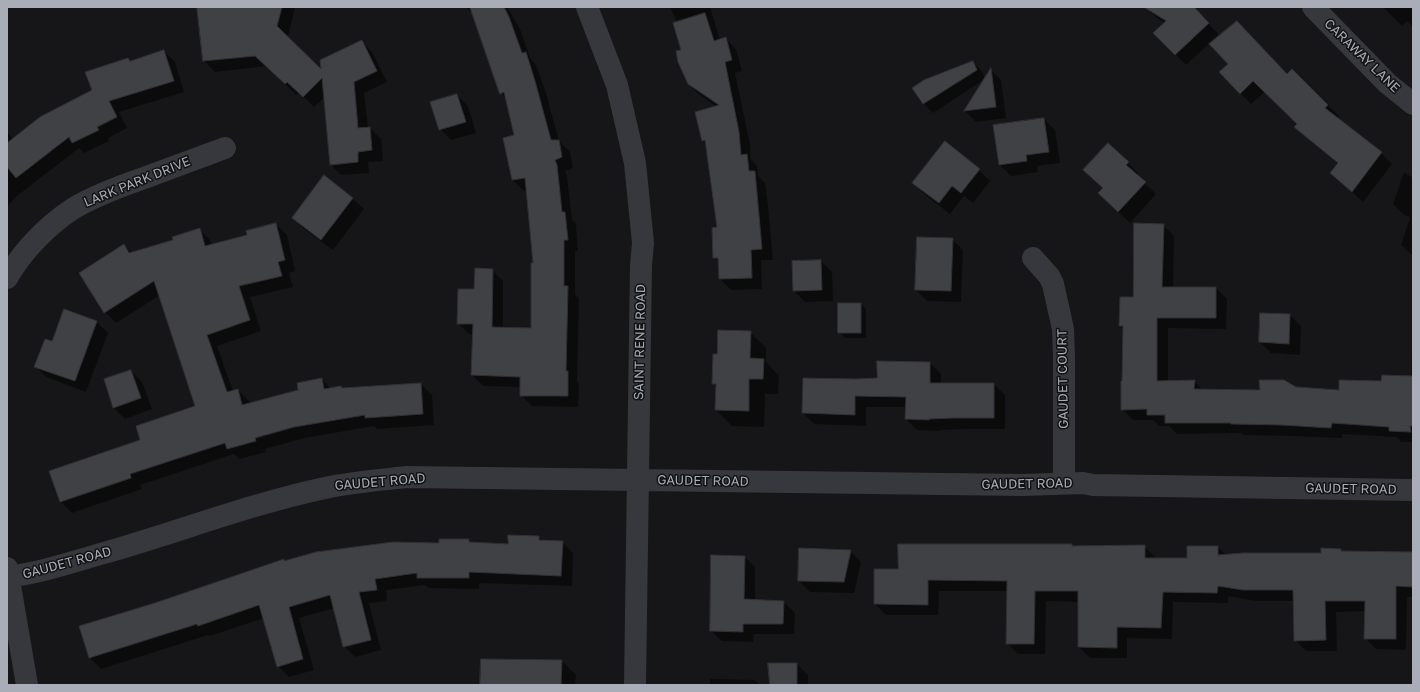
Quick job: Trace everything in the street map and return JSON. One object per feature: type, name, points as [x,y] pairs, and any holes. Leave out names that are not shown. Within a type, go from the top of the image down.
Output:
[{"type":"street","name":"SAINT RENE ROAD","points":[[587,7],[617,85],[635,163],[643,243],[641,265],[635,685]]},
{"type":"street","name":"CARAWAY LANE","points":[[1313,7],[1387,83],[1413,104]]},
{"type":"street","name":"LARK PARK DRIVE","points":[[7,278],[25,253],[40,236],[75,208],[113,189],[225,148]]},
{"type":"street","name":"GAUDET COURT","points":[[1033,258],[1053,284],[1063,329],[1064,483]]},
{"type":"street","name":"GAUDET ROAD","points":[[7,574],[30,574],[147,541],[272,501],[363,481],[407,477],[1023,485],[1083,483],[1101,486],[1413,490]]},
{"type":"street","points":[[7,574],[27,685]]},
{"type":"building","points":[[197,7],[282,7],[277,26],[321,69],[320,60],[362,40],[377,71],[354,82],[358,128],[370,127],[372,150],[358,152],[358,162],[330,165],[322,78],[303,97],[287,82],[285,84],[255,56],[203,61]]},
{"type":"building","points":[[470,7],[504,7],[522,53],[526,52],[551,140],[559,140],[562,157],[555,160],[557,165],[562,212],[565,212],[568,240],[564,240],[564,286],[568,286],[566,371],[568,371],[568,396],[520,396],[520,377],[471,375],[473,324],[457,324],[458,289],[474,289],[475,268],[493,269],[492,327],[531,328],[531,263],[533,263],[525,178],[512,180],[503,138],[514,135],[504,92],[500,94]]},
{"type":"building","points":[[1144,7],[1194,7],[1209,23],[1175,55],[1153,33],[1166,21]]},
{"type":"building","points":[[705,13],[714,41],[726,37],[732,60],[725,62],[739,132],[741,155],[747,154],[749,171],[755,171],[762,249],[751,250],[752,278],[719,279],[718,258],[713,258],[712,228],[717,227],[705,140],[702,141],[695,112],[719,105],[688,84],[678,62],[676,51],[681,50],[673,23]]},
{"type":"building","points":[[1237,21],[1287,74],[1292,69],[1328,105],[1325,108],[1382,152],[1352,192],[1330,173],[1338,163],[1294,127],[1297,124],[1253,81],[1240,94],[1219,72],[1228,64],[1209,44]]},
{"type":"building","points":[[164,50],[174,81],[109,101],[117,117],[97,127],[99,130],[72,143],[69,137],[16,178],[7,167],[7,143],[40,117],[92,90],[85,72],[128,58],[130,61]]},
{"type":"building","points":[[973,61],[977,70],[923,104],[912,88],[924,80]]},
{"type":"building","points":[[991,68],[996,107],[964,111]]},
{"type":"building","points":[[457,94],[466,122],[439,130],[430,102]]},
{"type":"building","points":[[1044,118],[1049,152],[1026,155],[1027,161],[999,165],[993,125]]},
{"type":"building","points":[[945,141],[980,169],[961,193],[952,186],[939,203],[912,183]]},
{"type":"building","points":[[1108,143],[1129,162],[1126,165],[1146,182],[1118,212],[1098,193],[1103,188],[1083,170]]},
{"type":"building","points":[[324,175],[353,198],[321,240],[292,218]]},
{"type":"building","points":[[276,223],[285,260],[278,262],[282,276],[239,286],[250,320],[207,335],[227,392],[238,389],[242,405],[298,390],[297,383],[322,378],[324,389],[341,386],[342,388],[421,383],[423,414],[365,418],[365,415],[294,427],[255,438],[256,441],[227,449],[225,443],[130,474],[131,478],[60,502],[49,471],[140,440],[136,426],[195,406],[154,281],[104,313],[79,273],[124,244],[129,253],[173,240],[172,237],[200,228],[205,246],[247,235],[246,231]]},
{"type":"building","points":[[1134,223],[1164,224],[1162,287],[1216,287],[1216,318],[1157,318],[1157,381],[1195,380],[1194,389],[1260,390],[1259,380],[1284,380],[1296,387],[1339,390],[1339,380],[1381,381],[1382,375],[1413,376],[1413,426],[1410,426],[1411,432],[1389,431],[1389,427],[1332,423],[1331,428],[1231,423],[1165,423],[1165,415],[1147,415],[1147,409],[1121,410],[1123,326],[1119,326],[1120,297],[1133,297]]},
{"type":"building","points":[[917,237],[953,238],[951,291],[915,290]]},
{"type":"building","points":[[821,260],[822,290],[793,291],[792,261]]},
{"type":"building","points":[[838,303],[861,303],[861,333],[838,333]]},
{"type":"building","points":[[64,309],[97,321],[75,381],[34,367],[45,339],[52,341]]},
{"type":"building","points":[[1260,313],[1290,314],[1289,344],[1259,342]]},
{"type":"building","points":[[718,330],[751,331],[750,358],[764,359],[763,379],[749,379],[749,411],[715,410],[716,384],[712,384],[713,354],[717,354]]},
{"type":"building","points":[[877,361],[930,362],[930,383],[994,383],[994,418],[953,418],[929,420],[905,419],[906,397],[855,396],[855,415],[802,413],[803,378],[877,378]]},
{"type":"building","points":[[131,370],[141,398],[113,408],[104,379]]},
{"type":"building","points":[[508,535],[539,536],[539,540],[563,541],[561,576],[469,572],[469,578],[417,578],[417,573],[375,579],[377,590],[359,592],[371,640],[343,647],[330,595],[289,607],[303,659],[277,667],[259,605],[198,626],[197,624],[89,658],[79,626],[155,603],[284,559],[284,561],[316,552],[393,542],[439,543],[439,539],[469,539],[469,542],[508,544]]},
{"type":"building","points":[[898,544],[1072,544],[1072,546],[1145,545],[1145,558],[1187,558],[1187,546],[1218,546],[1218,555],[1243,553],[1321,553],[1321,548],[1341,549],[1341,551],[1413,552],[1413,587],[1396,586],[1396,639],[1364,639],[1365,601],[1325,601],[1326,640],[1294,641],[1293,590],[1243,590],[1218,586],[1217,593],[1163,592],[1161,628],[1117,627],[1117,648],[1078,647],[1078,591],[1035,591],[1034,644],[1006,644],[1007,581],[928,580],[928,605],[874,604],[874,569],[898,569]]},
{"type":"building","points":[[799,548],[851,550],[844,582],[798,581]]},
{"type":"building","points":[[711,555],[745,556],[744,599],[784,601],[783,624],[743,624],[743,632],[710,631]]},
{"type":"building","points":[[481,659],[562,660],[561,685],[480,685]]},
{"type":"building","points":[[768,663],[797,663],[797,685],[770,685]]}]
